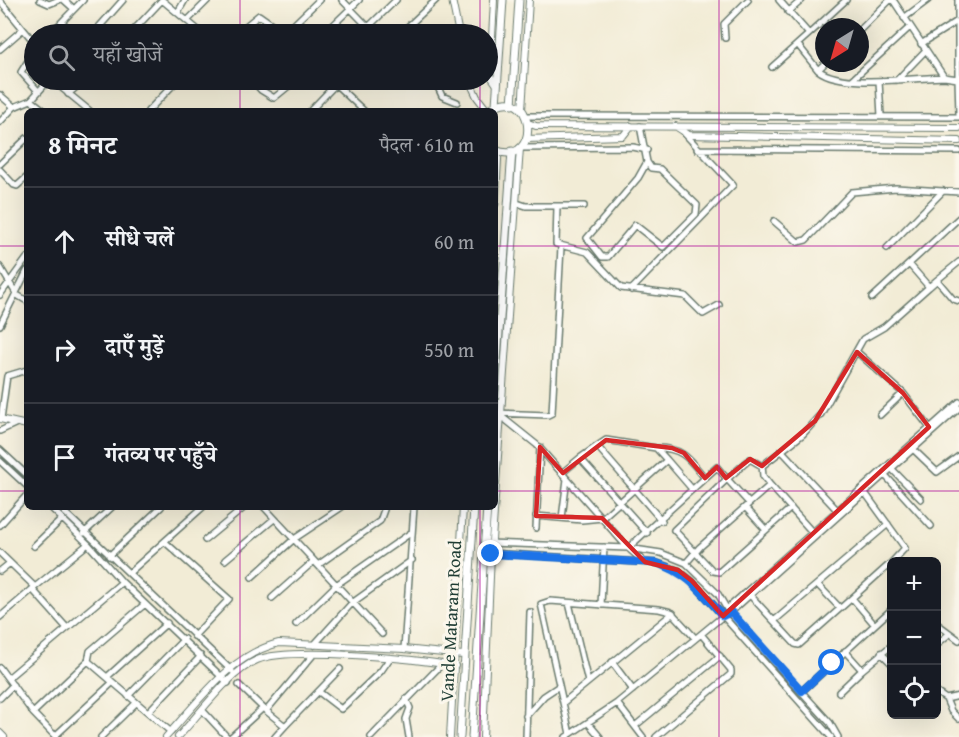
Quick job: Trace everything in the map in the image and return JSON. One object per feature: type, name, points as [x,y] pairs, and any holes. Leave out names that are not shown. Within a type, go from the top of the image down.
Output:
[{"type":"main road","points":[[498,71],[503,0]]},
{"type":"main road","points":[[512,105],[519,0]]},
{"type":"main road","points":[[496,105],[497,90]]},
{"type":"main road","points":[[492,108],[496,105],[512,105],[525,117],[526,139],[516,149],[498,151]]},
{"type":"main road","points":[[498,354],[516,149]]},
{"type":"main road","name":"Vande Mataram Road","points":[[460,737],[459,655],[474,510]]},
{"type":"main road","name":"Vande Mataram Road","points":[[472,737],[488,553],[487,510]]},
{"type":"street","points":[[40,0],[49,4],[62,0],[74,9]]},
{"type":"street","points":[[60,24],[83,0]]},
{"type":"street","points":[[102,24],[123,0]]},
{"type":"street","points":[[139,24],[162,0],[191,24]]},
{"type":"street","points":[[178,12],[185,0]]},
{"type":"street","points":[[187,21],[208,0]]},
{"type":"street","points":[[295,24],[319,0]]},
{"type":"street","points":[[342,0],[365,24]]},
{"type":"street","points":[[334,24],[358,0]]},
{"type":"street","points":[[371,24],[396,0]]},
{"type":"street","points":[[411,24],[436,0]]},
{"type":"street","points":[[452,0],[457,24]]},
{"type":"street","points":[[493,24],[494,0]]},
{"type":"street","points":[[525,117],[529,0]]},
{"type":"street","points":[[724,38],[724,24],[748,0]]},
{"type":"street","points":[[779,0],[809,34]]},
{"type":"street","points":[[788,12],[802,0]]},
{"type":"street","points":[[772,67],[846,0]]},
{"type":"street","points":[[869,22],[892,0],[944,77]]},
{"type":"street","points":[[904,18],[928,0]]},
{"type":"street","points":[[525,117],[959,116],[958,0]]},
{"type":"street","points":[[0,49],[22,30],[1,1]]},
{"type":"street","points":[[248,24],[259,15],[271,24]]},
{"type":"street","points":[[921,44],[958,20]]},
{"type":"street","points":[[853,79],[910,27]]},
{"type":"street","points":[[798,45],[815,66]]},
{"type":"street","points":[[897,80],[925,51]]},
{"type":"street","points":[[821,72],[828,77],[879,81],[944,77],[958,79]]},
{"type":"street","points":[[879,81],[881,116]]},
{"type":"street","points":[[63,90],[86,108]]},
{"type":"street","points":[[68,94],[73,90]]},
{"type":"street","points":[[151,108],[168,90]]},
{"type":"street","points":[[261,90],[274,98],[284,90]]},
{"type":"street","points":[[312,108],[327,90]]},
{"type":"street","points":[[342,90],[359,108]]},
{"type":"street","points":[[439,90],[442,96],[457,102]]},
{"type":"street","points":[[474,90],[485,108]]},
{"type":"street","points":[[0,120],[14,107],[31,100],[38,91]]},
{"type":"street","points":[[0,95],[14,107]]},
{"type":"street","points":[[31,100],[41,108]]},
{"type":"street","points":[[525,117],[536,126],[959,128]]},
{"type":"street","points":[[526,139],[623,136],[631,126]]},
{"type":"street","points":[[640,126],[647,150],[647,162],[638,178],[587,238],[603,257],[608,257],[635,225],[663,247],[696,214],[697,205],[660,169],[651,168],[647,162]]},
{"type":"street","points":[[631,290],[733,185],[697,149],[679,126]]},
{"type":"street","points":[[685,134],[959,141]]},
{"type":"street","points":[[0,164],[24,141]]},
{"type":"street","points":[[498,436],[518,203],[516,149],[633,147],[647,150]]},
{"type":"street","points":[[697,149],[959,151]]},
{"type":"street","points":[[0,170],[14,186],[24,180]]},
{"type":"street","points":[[774,221],[798,242],[806,240],[852,192],[896,188],[959,192]]},
{"type":"street","points":[[887,248],[943,191]]},
{"type":"street","points":[[518,203],[526,206],[584,206]]},
{"type":"street","points":[[557,206],[556,244],[587,252],[621,288],[685,296],[703,314],[719,305]]},
{"type":"street","points":[[872,298],[959,218]]},
{"type":"street","points":[[500,414],[548,416],[552,413],[561,247]]},
{"type":"street","points":[[762,466],[803,434],[821,414],[863,339],[884,327],[959,262]]},
{"type":"street","points":[[0,295],[24,263]]},
{"type":"street","points":[[909,264],[929,287]]},
{"type":"street","points":[[0,267],[17,295],[24,299]]},
{"type":"street","points":[[0,325],[17,295],[24,276]]},
{"type":"street","points":[[937,280],[953,299],[959,301]]},
{"type":"street","points":[[857,352],[903,393],[923,416],[930,429]]},
{"type":"street","points":[[24,371],[7,376],[1,419],[24,425]]},
{"type":"street","points":[[880,415],[903,393]]},
{"type":"street","points":[[656,737],[731,674],[731,669],[720,656],[698,636],[673,613],[659,609],[601,605],[544,602],[541,604],[564,702],[568,736],[617,703],[698,636],[723,616],[814,534],[842,514],[863,489],[959,402]]},
{"type":"street","points":[[814,534],[837,509],[884,474],[930,429],[959,408]]},
{"type":"street","points":[[500,414],[540,447],[628,548],[645,562]]},
{"type":"street","points":[[0,431],[15,424]]},
{"type":"street","points":[[562,473],[606,440],[656,448],[672,448],[684,453],[705,478]]},
{"type":"street","points":[[597,446],[662,520]]},
{"type":"street","points":[[536,528],[540,447]]},
{"type":"street","points":[[656,448],[692,489]]},
{"type":"street","points":[[913,448],[937,472],[959,456]]},
{"type":"street","points":[[0,450],[24,472]]},
{"type":"street","points":[[782,451],[842,514]]},
{"type":"street","points":[[580,458],[647,533]]},
{"type":"street","points":[[762,466],[750,459],[674,530],[713,571],[719,572],[791,508]]},
{"type":"street","points":[[536,516],[602,518],[667,460]]},
{"type":"street","points":[[0,461],[24,483]]},
{"type":"street","points":[[762,466],[763,476],[814,534]]},
{"type":"street","points":[[628,548],[662,520],[717,467],[766,530]]},
{"type":"street","points":[[891,468],[921,499]]},
{"type":"street","points":[[884,474],[932,526]]},
{"type":"street","points":[[562,518],[567,479]]},
{"type":"street","points":[[686,563],[695,551],[770,485]]},
{"type":"street","points":[[863,489],[905,550],[897,557]]},
{"type":"street","points":[[0,525],[24,498]]},
{"type":"street","points":[[53,510],[122,582],[228,683]]},
{"type":"street","points":[[62,510],[236,675]]},
{"type":"street","points":[[84,533],[108,510]]},
{"type":"street","points":[[108,556],[158,510]]},
{"type":"street","points":[[129,573],[200,510]]},
{"type":"street","points":[[205,540],[240,510]]},
{"type":"street","points":[[266,510],[382,634]]},
{"type":"street","points":[[252,577],[294,539],[338,510]]},
{"type":"street","points":[[272,598],[316,563],[380,521],[383,510]]},
{"type":"street","points":[[404,649],[414,510]]},
{"type":"street","points":[[450,737],[455,666],[459,655],[463,510]]},
{"type":"street","points":[[491,510],[488,543],[628,548],[661,554],[686,563],[718,594],[729,610],[830,723],[838,737]]},
{"type":"street","points":[[34,546],[62,519]]},
{"type":"street","points":[[225,560],[274,519]]},
{"type":"street","points":[[774,621],[888,524]]},
{"type":"street","points":[[296,624],[336,585],[412,532]]},
{"type":"street","points":[[165,542],[229,599],[194,636]]},
{"type":"street","points":[[0,617],[88,544]]},
{"type":"street","points":[[601,605],[604,548]]},
{"type":"street","points":[[0,553],[34,588],[66,627]]},
{"type":"street","points":[[483,737],[488,553],[645,562],[678,570],[692,581],[831,737]]},
{"type":"street","points":[[314,645],[352,603],[412,560]]},
{"type":"street","points":[[0,572],[9,563]]},
{"type":"street","points":[[748,592],[795,644],[799,645],[887,566]]},
{"type":"street","points":[[8,678],[122,582]]},
{"type":"street","points":[[818,585],[839,607]]},
{"type":"street","points":[[852,598],[874,624]]},
{"type":"street","points":[[569,603],[588,682]]},
{"type":"street","points":[[33,713],[88,661],[90,651],[145,604]]},
{"type":"street","points":[[802,691],[889,611]]},
{"type":"street","points":[[526,737],[530,612]]},
{"type":"street","points":[[564,702],[673,613]]},
{"type":"street","points":[[107,677],[167,623]]},
{"type":"street","points":[[941,627],[959,640]]},
{"type":"street","points":[[941,641],[949,634]]},
{"type":"street","points":[[128,696],[184,639]]},
{"type":"street","points":[[88,661],[148,712],[168,734],[230,668],[263,647],[279,643],[404,649],[459,655]]},
{"type":"street","points":[[839,692],[887,648]]},
{"type":"street","points":[[845,651],[862,670]]},
{"type":"street","points":[[881,653],[887,660]]},
{"type":"street","points":[[178,737],[236,675],[256,660],[270,656],[314,654],[390,658],[455,666]]},
{"type":"street","points":[[231,737],[264,710],[314,654]]},
{"type":"street","points":[[148,712],[201,656]]},
{"type":"street","points":[[635,726],[720,656]]},
{"type":"street","points":[[319,692],[341,709],[381,671],[390,658]]},
{"type":"street","points":[[612,662],[633,690]]},
{"type":"street","points":[[371,737],[442,664]]},
{"type":"street","points":[[0,668],[33,713],[56,736],[112,683]]},
{"type":"street","points":[[275,737],[340,669]]},
{"type":"street","points":[[0,698],[13,685]]},
{"type":"street","points":[[239,685],[264,710],[285,726]]},
{"type":"street","points":[[526,716],[544,696],[559,686]]},
{"type":"street","points":[[941,696],[946,699],[951,711],[959,719]]},
{"type":"street","points":[[946,699],[959,696]]},
{"type":"street","points":[[406,699],[410,708],[406,719],[409,737]]},
{"type":"street","points":[[101,737],[136,703]]},
{"type":"street","points":[[617,703],[643,737]]},
{"type":"street","points":[[203,711],[227,737]]},
{"type":"street","points":[[589,724],[600,737]]},
{"type":"street","points":[[0,734],[4,737]]},
{"type":"highlighted area","points":[[857,352],[903,393],[929,427],[723,616],[692,581],[678,570],[645,562],[602,518],[536,516],[540,447],[563,473],[606,440],[672,448],[684,453],[705,478],[717,467],[726,478],[750,459],[762,466],[815,421]]},
{"type":"route","points":[[491,554],[657,563],[678,570],[692,581],[723,616],[728,611],[731,612],[802,691],[832,663]]}]
